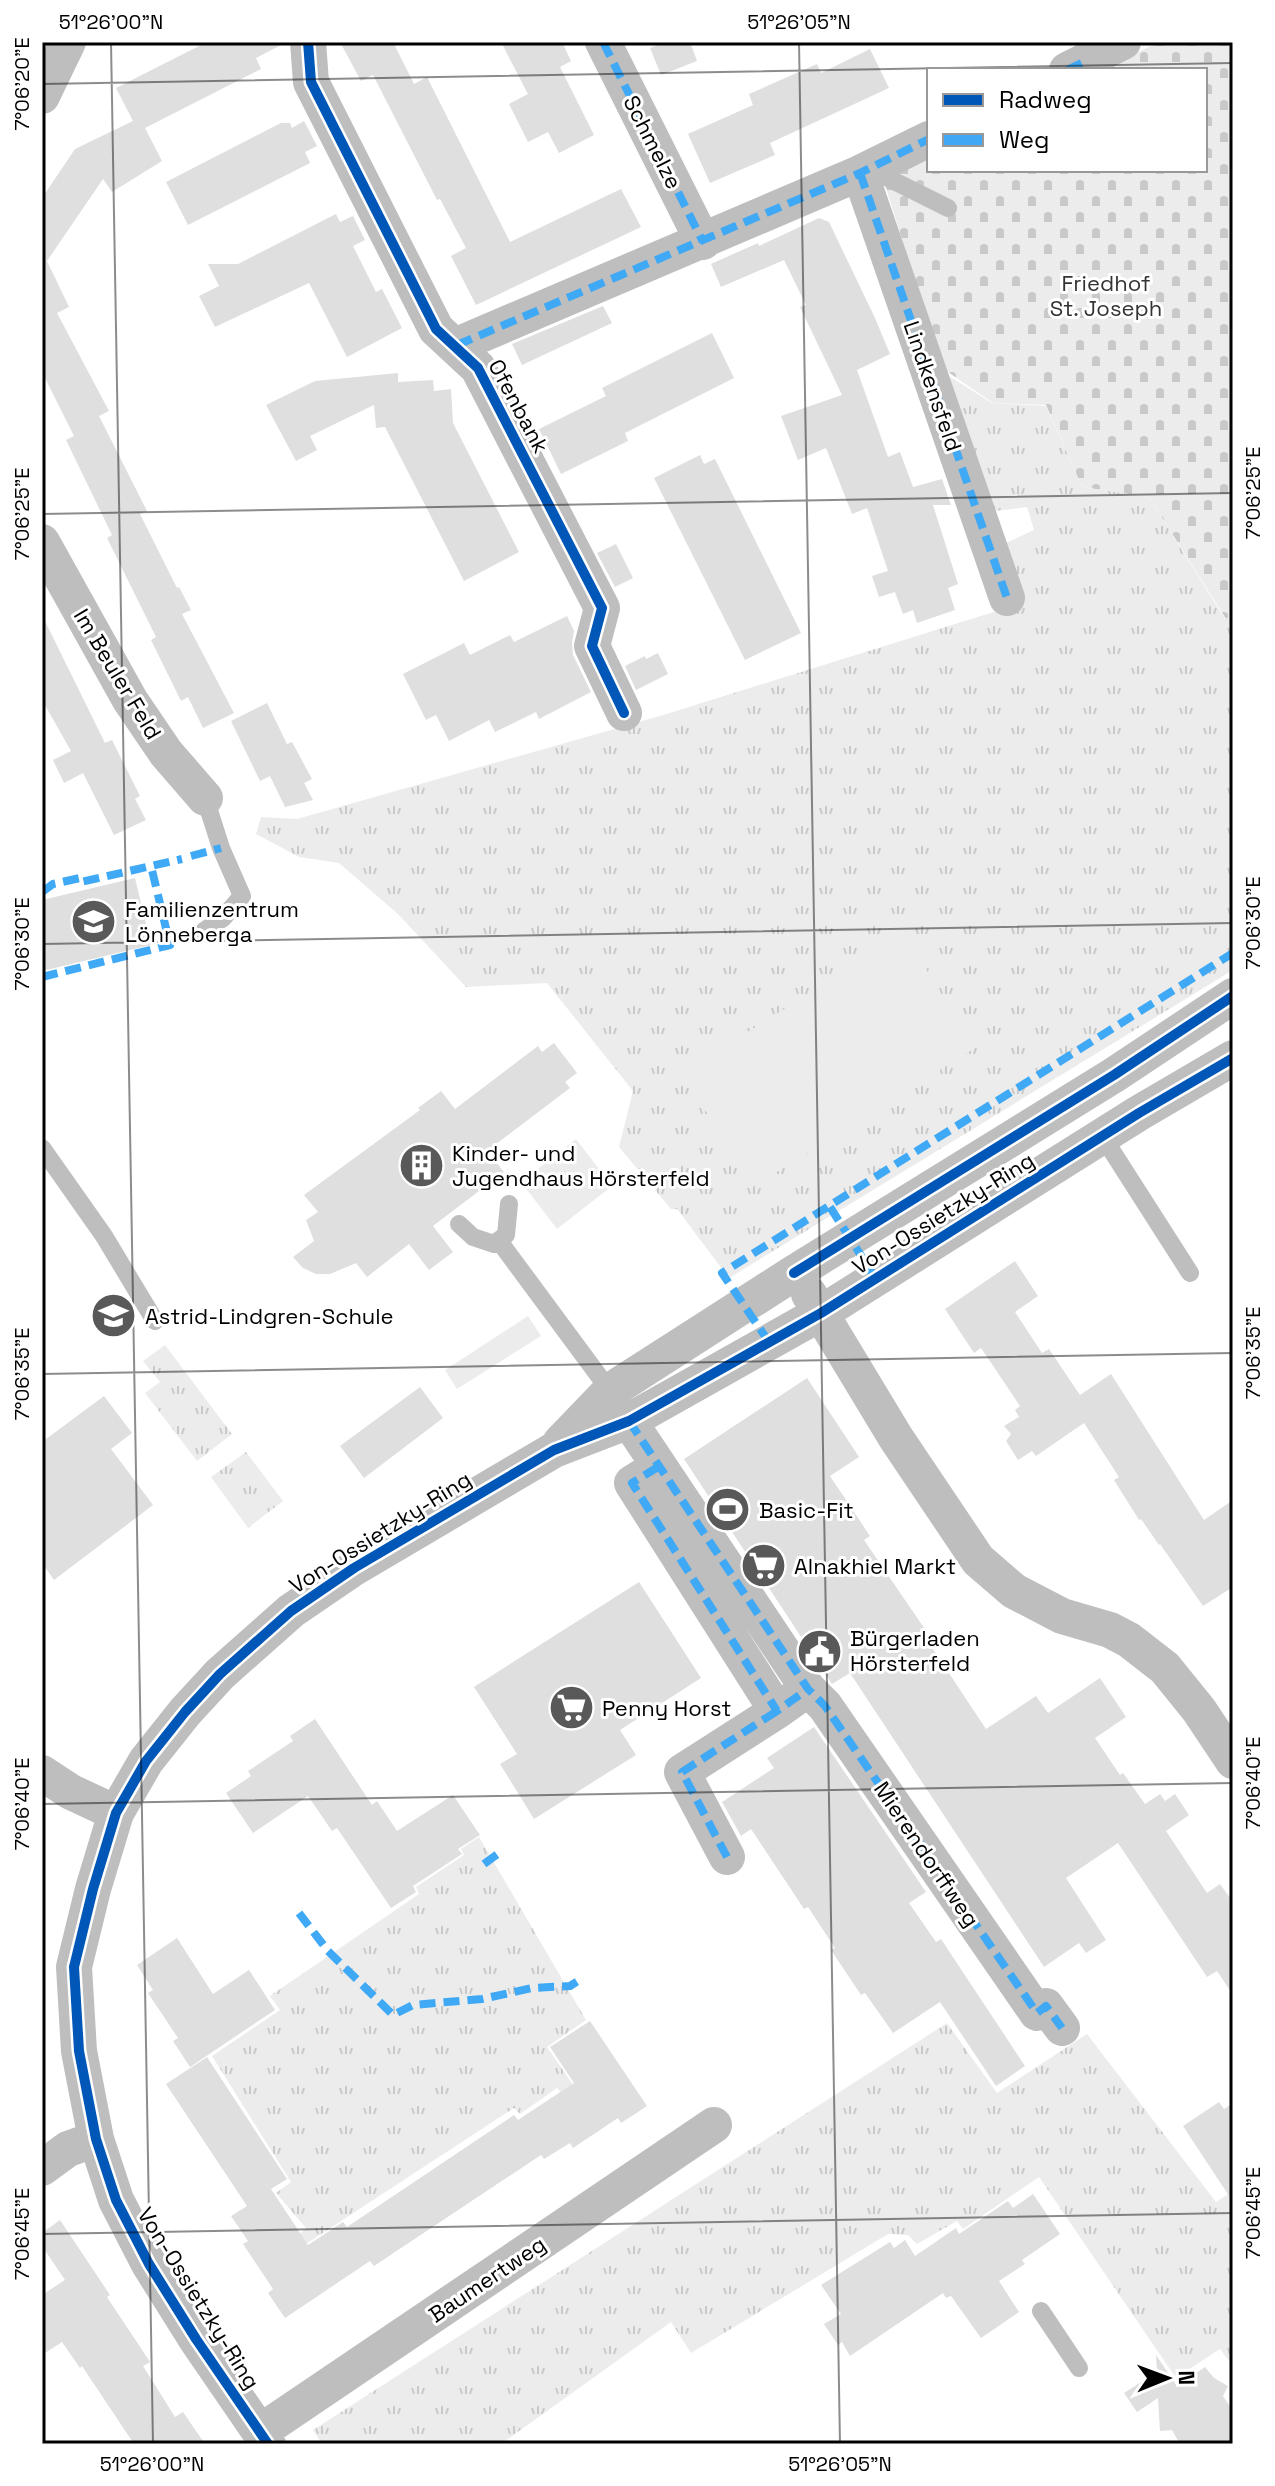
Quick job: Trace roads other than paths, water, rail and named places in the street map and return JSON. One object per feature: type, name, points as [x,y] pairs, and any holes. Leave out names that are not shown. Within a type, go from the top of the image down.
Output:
[{"type":"street","points":[[42,96],[68,42]]},
{"type":"street","name":"Ofenbank","points":[[308,42],[311,82],[436,329],[457,345],[478,368],[602,608],[592,646],[624,713]]},
{"type":"street","name":"Schmelze","points":[[603,42],[703,242]]},
{"type":"street","points":[[1071,68],[1123,42]]},
{"type":"street","points":[[457,345],[703,242],[927,140]]},
{"type":"street","name":"Lindkensfeld","points":[[866,170],[1007,598]]},
{"type":"street","name":"Im Beuler Feld","points":[[42,542],[130,700],[166,753],[205,798]]},
{"type":"street","name":"Von-Ossietzky-Ring","points":[[554,1450],[610,1391],[1114,1075],[1233,996]]},
{"type":"street","name":"Von-Ossietzky-Ring","points":[[264,2438],[149,2264],[116,2200],[96,2139],[79,2051],[74,1967],[116,1813],[146,1761],[185,1712],[255,1641],[291,1611],[354,1568],[554,1450],[629,1421],[821,1313],[1233,1058]]},
{"type":"street","points":[[794,1273],[905,1451],[978,1560],[1014,1591],[1062,1616],[1110,1630],[1129,1640],[1165,1668],[1199,1710],[1233,1761]]},
{"type":"street","name":"Mierendorffweg","points":[[629,1421],[808,1689],[825,1706],[1037,2013],[1058,2017]]},
{"type":"street","points":[[658,1467],[632,1483],[777,1711]]},
{"type":"street","points":[[727,1857],[682,1772],[808,1689]]},
{"type":"street","points":[[42,1773],[71,1792],[116,1813]]},
{"type":"street","name":"Baumertweg","points":[[264,2438],[714,2125]]},
{"type":"street","points":[[42,2168],[68,2149],[96,2139]]},
{"type":"lane","points":[[866,170],[948,208]]},
{"type":"lane","points":[[204,931],[223,918],[242,896],[221,848],[205,798]]},
{"type":"lane","points":[[1103,1137],[1190,1273]]},
{"type":"lane","points":[[42,1148],[104,1236],[155,1321]]},
{"type":"lane","points":[[459,1224],[473,1237],[494,1244],[506,1235],[509,1204]]},
{"type":"lane","points":[[499,1241],[610,1391]]},
{"type":"lane","points":[[1041,2311],[1079,2368]]},
{"type":"place","name":"Familienzentrum Lönneberga","points":[[94,922]]},
{"type":"place","name":"Kinder- und Jugendhaus Hörsterfeld","points":[[421,1166]]},
{"type":"place","name":"Astrid-Lindgren-Schule","points":[[114,1316]]},
{"type":"place","name":"Basic-Fit","points":[[728,1510]]},
{"type":"place","name":"Alnakhiel Markt","points":[[763,1566]]},
{"type":"place","name":"Bürgerladen Hörsterfeld","points":[[819,1651]]},
{"type":"place","name":"Penny Horst","points":[[571,1708]]},
{"type":"park label","name":"Friedhof St. Joseph","points":[[1106,296]]}]
